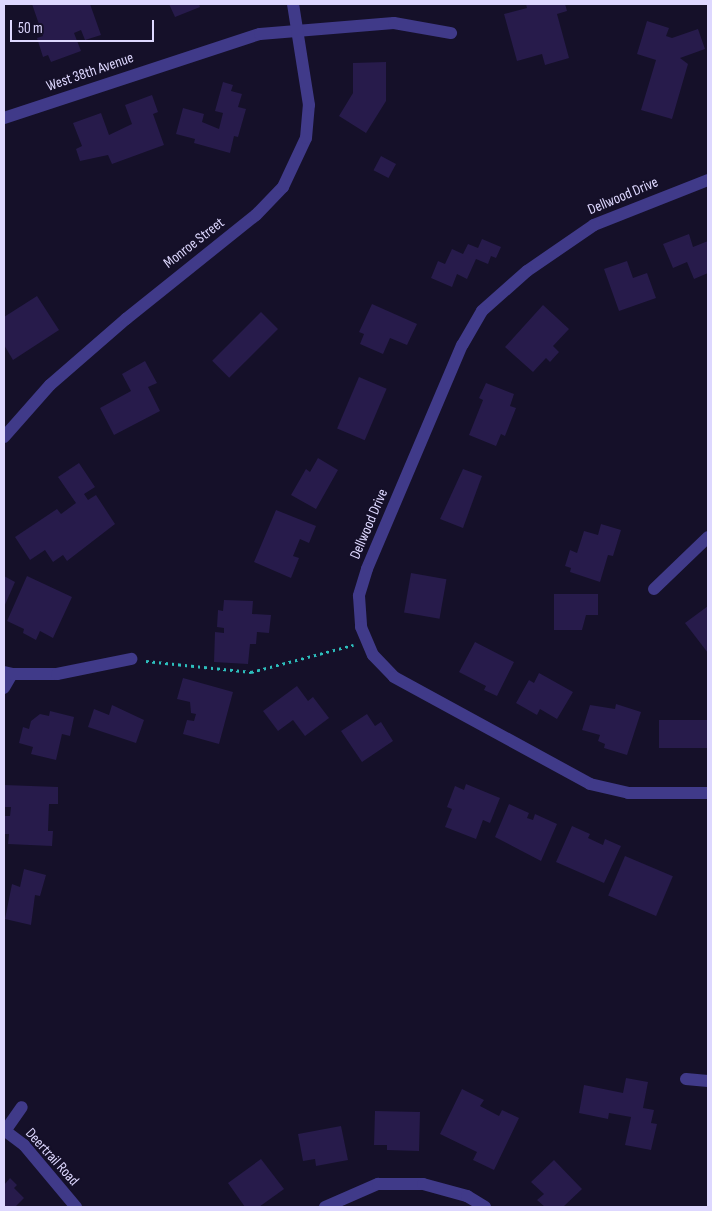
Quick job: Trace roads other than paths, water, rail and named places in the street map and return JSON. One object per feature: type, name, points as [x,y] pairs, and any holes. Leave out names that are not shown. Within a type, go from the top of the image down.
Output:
[{"type":"street","name":"Monroe Street","points":[[4,437],[50,385],[126,319],[256,215],[283,187],[306,138],[309,105],[293,4]]},
{"type":"street","name":"West 38th Avenue","points":[[4,118],[239,39],[296,29],[394,24],[451,33]]},
{"type":"street","name":"Dellwood Drive","points":[[708,180],[594,225],[527,271],[482,311],[462,345],[367,569],[359,596],[361,627],[373,654],[394,678],[590,784],[628,793],[708,793]]},
{"type":"street","points":[[654,589],[708,537]]},
{"type":"street","points":[[4,688],[8,673],[57,674],[131,659]]},
{"type":"street","points":[[686,1079],[708,1081]]},
{"type":"street","points":[[4,1130],[22,1107]]},
{"type":"street","name":"Deertrail Road","points":[[4,1130],[24,1146],[76,1207]]},
{"type":"street","points":[[325,1207],[378,1184],[423,1184],[467,1196],[485,1207]]}]
